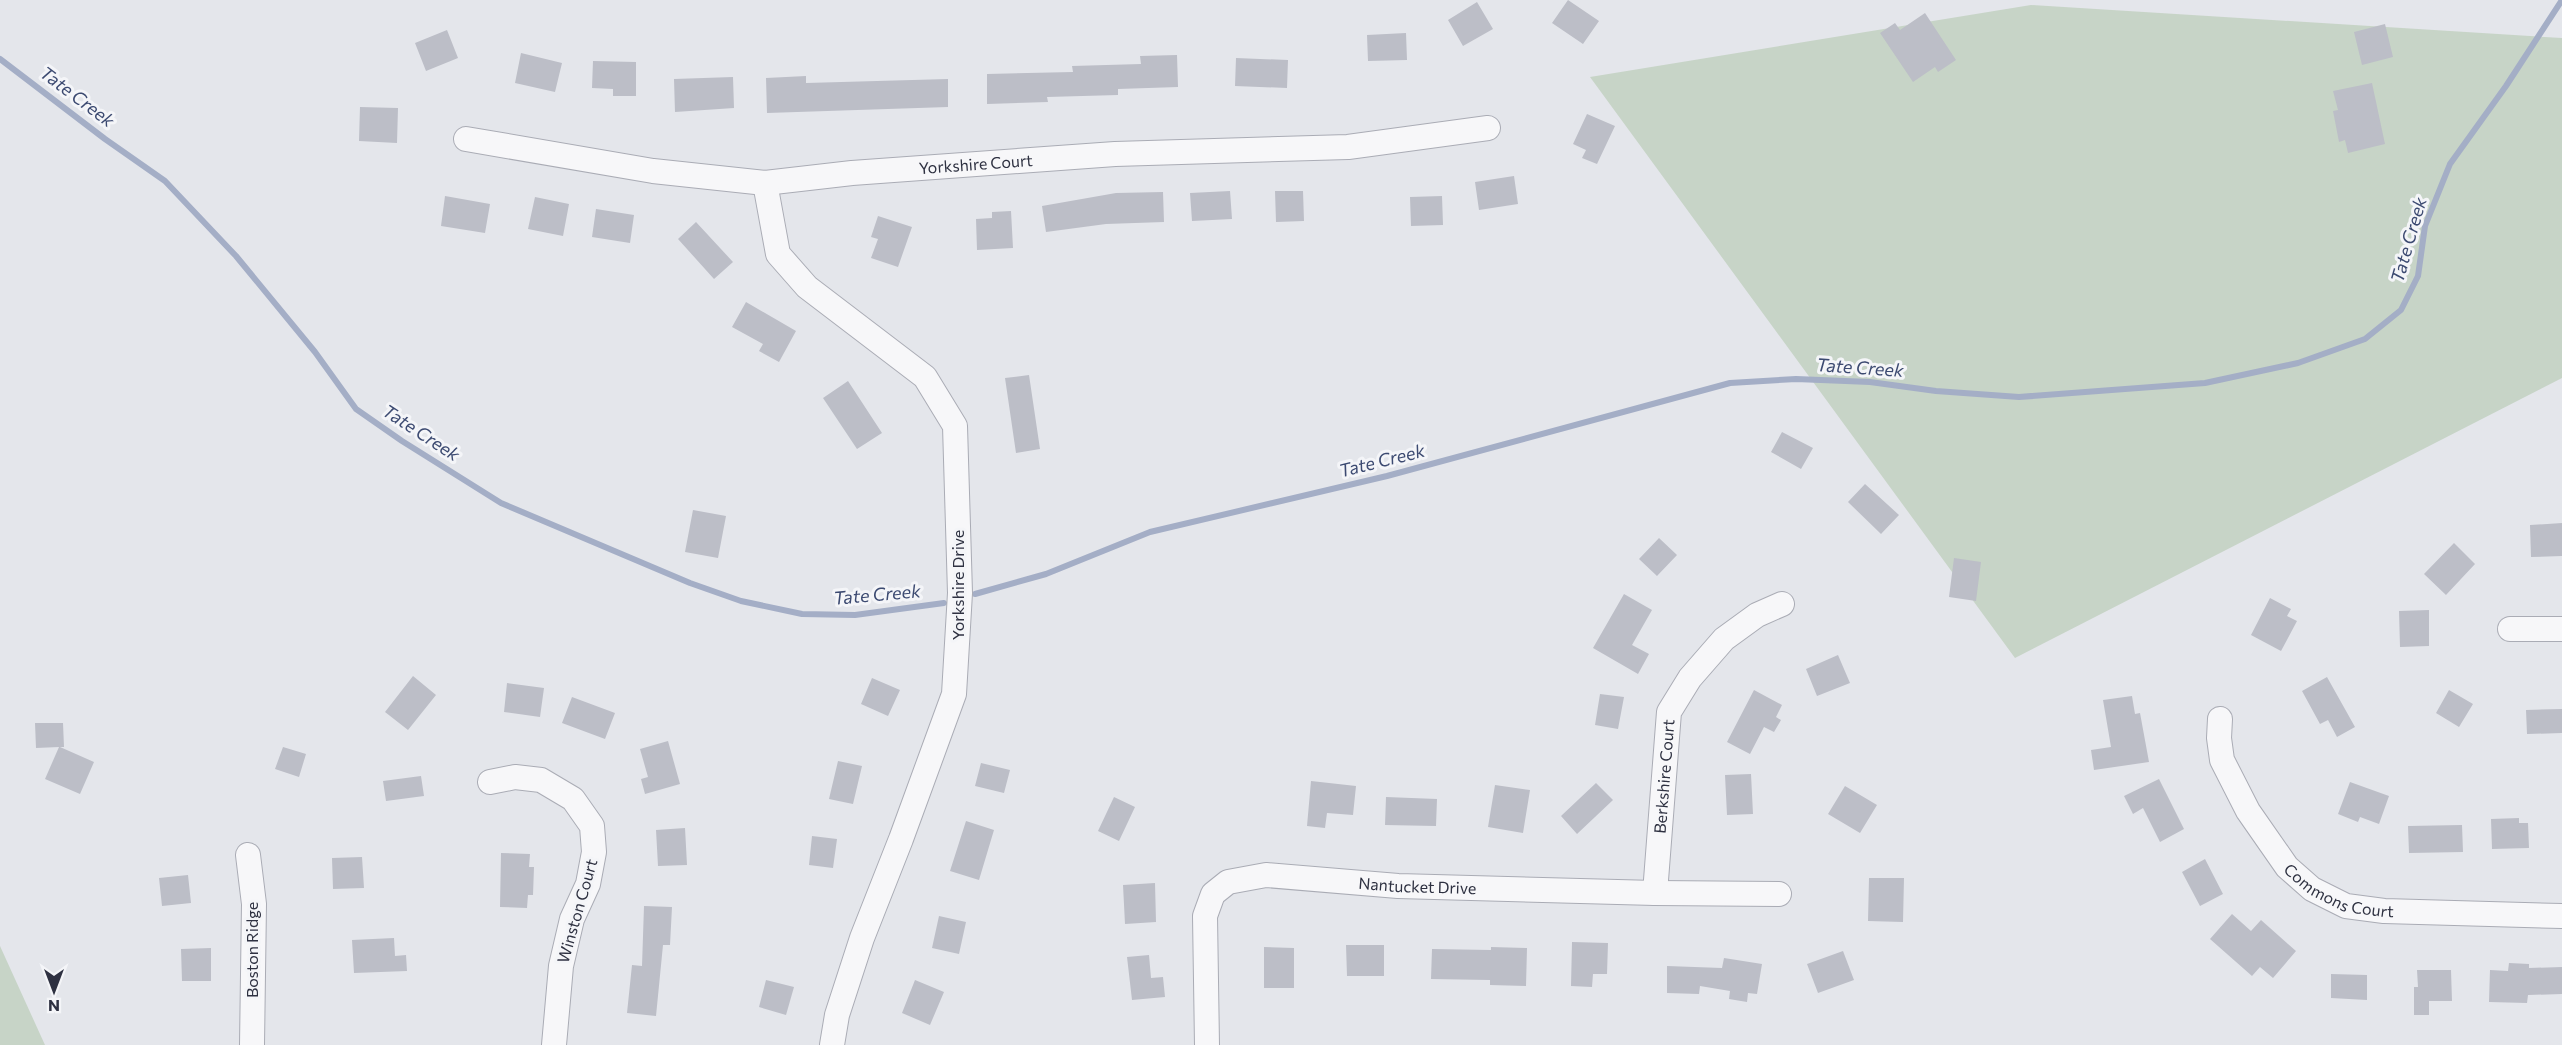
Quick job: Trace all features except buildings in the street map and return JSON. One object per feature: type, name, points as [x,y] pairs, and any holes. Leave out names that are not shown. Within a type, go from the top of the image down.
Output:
[{"type":"street","name":"Yorkshire Court","points":[[466,139],[652,171],[765,183],[852,173],[1115,154],[1348,147],[1488,128]]},
{"type":"street","name":"Yorkshire Drive","points":[[765,183],[778,254],[807,287],[925,377],[955,426],[960,593],[954,694],[902,839],[862,938],[837,1015],[832,1045]]},
{"type":"street","name":"Berkshire Court","points":[[1655,894],[1670,712],[1690,678],[1724,639],[1757,615],[1782,604]]},
{"type":"street","points":[[2510,630],[2562,630]]},
{"type":"street","name":"Commons Court","points":[[2220,719],[2219,738],[2222,760],[2243,801],[2287,867],[2312,889],[2346,906],[2384,911],[2562,916]]},
{"type":"street","name":"Winston Court","points":[[490,782],[516,777],[540,780],[573,799],[592,826],[594,852],[588,884],[572,919],[561,966],[554,1045]]},
{"type":"street","name":"Boston Ridge","points":[[248,855],[254,904],[252,1045]]},
{"type":"street","name":"Nantucket Drive","points":[[1207,1045],[1204,916],[1213,894],[1228,882],[1266,875],[1398,886],[1655,894],[1779,894]]},
{"type":"green space","points":[[2031,5],[2562,38],[2562,378],[2015,658],[1590,77]]},
{"type":"green space","points":[[0,946],[45,1045],[0,1045]]},
{"type":"waterway","name":"Tate Creek","points":[[975,594],[1046,574],[1150,532],[1387,476],[1730,383],[1796,379],[1870,382],[1936,391],[2019,397],[2205,383],[2298,363],[2365,339],[2401,310],[2418,276],[2425,226],[2450,164],[2506,86],[2562,0]]},
{"type":"waterway","name":"Tate Creek","points":[[0,59],[105,139],[165,181],[236,256],[315,352],[356,409],[402,441],[501,503],[690,583],[741,601],[802,614],[855,615],[944,603]]}]
